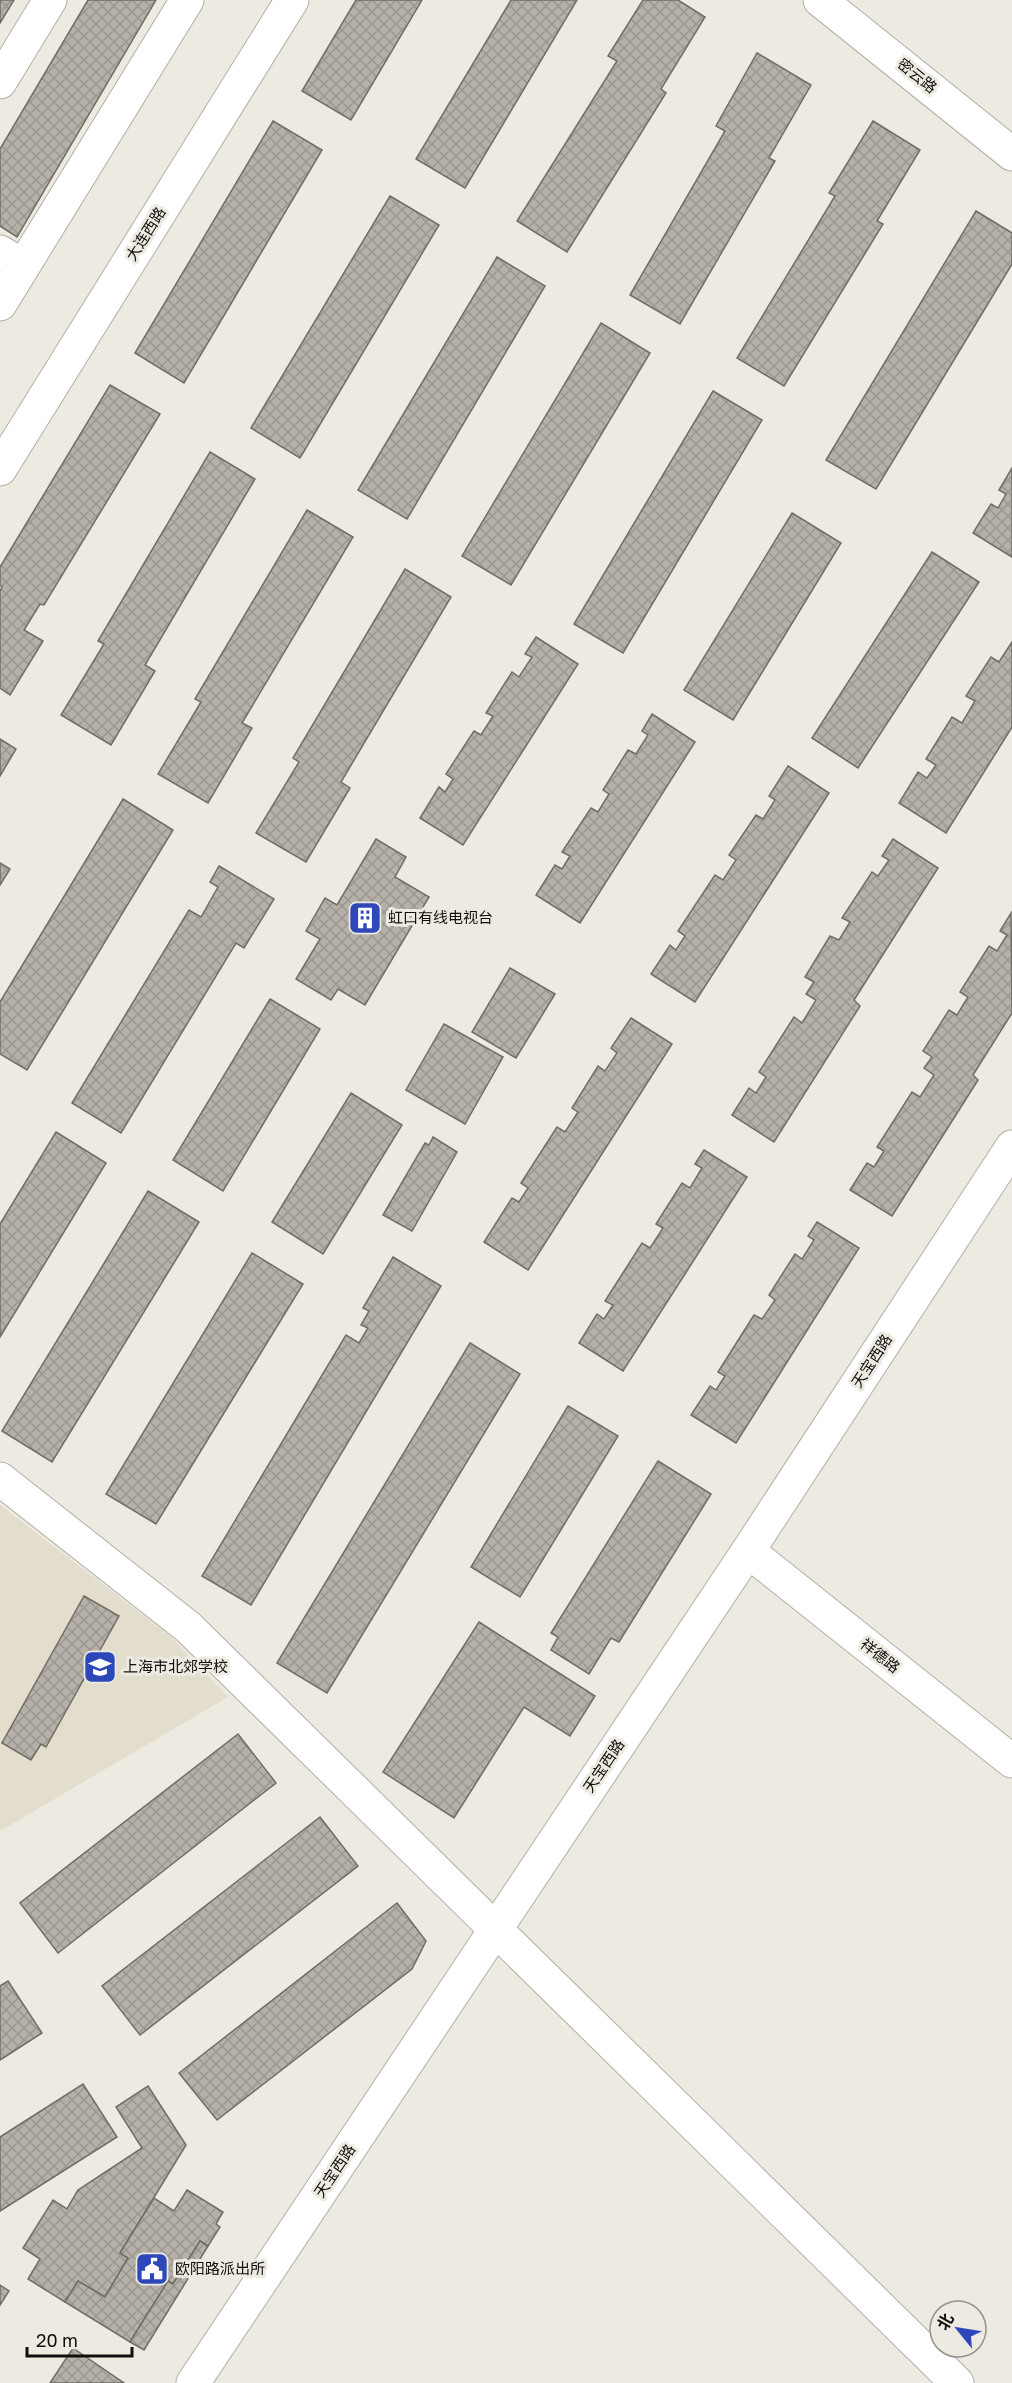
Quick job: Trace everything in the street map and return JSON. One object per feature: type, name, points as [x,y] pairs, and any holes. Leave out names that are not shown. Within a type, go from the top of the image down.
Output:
[{"type":"street","points":[[0,82],[50,0]]},
{"type":"street","points":[[0,304],[12,259],[187,0]]},
{"type":"street","name":"大连西路","points":[[0,468],[292,0]]},
{"type":"street","name":"密云路","points":[[820,0],[1012,154]]},
{"type":"street","name":"天宝西路","points":[[193,2383],[748,1551],[1012,1147]]},
{"type":"street","points":[[0,1479],[188,1627],[957,2383]]},
{"type":"street","name":"祥德路","points":[[748,1551],[1012,1761]]},
{"type":"shaded area","name":"上海市北郊学校","points":[[0,1505],[170,1636],[228,1697],[0,1831]]},
{"type":"building","points":[[0,0],[14,0],[0,23]]},
{"type":"building","points":[[88,0],[156,0],[17,237],[0,226],[0,149]]},
{"type":"building","points":[[356,0],[422,0],[351,120],[302,91]]},
{"type":"building","points":[[511,0],[577,0],[465,188],[416,159]]},
{"type":"building","points":[[643,0],[678,0],[705,17],[661,89],[666,93],[567,252],[517,221],[617,61],[608,56]]},
{"type":"building","points":[[757,53],[811,85],[769,158],[775,161],[680,324],[630,295],[725,131],[716,126]]},
{"type":"building","points":[[273,121],[322,150],[184,383],[135,353]]},
{"type":"building","points":[[873,121],[920,150],[877,221],[883,224],[784,386],[737,358],[835,196],[829,193]]},
{"type":"building","points":[[390,196],[439,225],[300,458],[251,428]]},
{"type":"building","points":[[976,211],[1012,233],[1012,264],[876,489],[826,460]]},
{"type":"building","points":[[497,257],[545,286],[407,519],[358,490]]},
{"type":"building","points":[[601,323],[650,353],[511,585],[462,556]]},
{"type":"building","points":[[110,385],[160,414],[44,605],[40,604],[24,630],[43,641],[10,695],[0,688],[0,591],[2,587],[0,567]]},
{"type":"building","points":[[713,391],[762,420],[623,653],[574,624]]},
{"type":"building","points":[[210,452],[255,479],[145,665],[155,671],[111,745],[61,715],[104,644],[98,641]]},
{"type":"building","points":[[1012,468],[1012,557],[973,533],[991,504],[998,508],[1006,494],[999,490]]},
{"type":"building","points":[[307,510],[353,537],[242,723],[252,728],[208,803],[158,774],[201,702],[195,699]]},
{"type":"building","points":[[792,513],[841,543],[733,720],[684,690]]},
{"type":"building","points":[[932,552],[979,582],[858,768],[812,738]]},
{"type":"building","points":[[405,569],[451,597],[341,782],[350,788],[306,862],[256,833],[299,762],[293,758]]},
{"type":"building","points":[[536,637],[578,664],[463,845],[420,818],[439,787],[445,792],[453,779],[446,774],[474,731],[481,735],[493,716],[486,713],[512,672],[519,677],[532,657],[525,654]]},
{"type":"building","points":[[1012,642],[1012,727],[946,833],[899,803],[918,772],[927,778],[936,765],[926,759],[952,717],[962,723],[975,701],[966,696],[991,657],[999,662]]},
{"type":"building","points":[[652,714],[695,742],[580,923],[536,895],[555,865],[562,869],[570,856],[562,852],[591,808],[598,812],[609,794],[603,790],[628,750],[636,754],[648,735],[642,731]]},
{"type":"building","points":[[0,739],[16,749],[0,776]]},
{"type":"building","points":[[788,766],[829,793],[695,1002],[651,974],[670,945],[676,950],[685,936],[678,931],[715,875],[723,880],[736,860],[729,855],[756,815],[763,819],[775,800],[769,796]]},
{"type":"building","points":[[123,799],[173,830],[27,1070],[0,1054],[0,1002]]},
{"type":"building","name":"虹口有线电视台","points":[[376,839],[406,857],[395,877],[429,897],[365,1005],[338,989],[331,1000],[296,979],[320,939],[306,931],[325,898],[337,905]]},
{"type":"building","points":[[893,839],[938,868],[854,1000],[860,1006],[774,1142],[732,1115],[749,1088],[756,1093],[766,1077],[759,1072],[794,1017],[802,1023],[816,1000],[806,994],[814,982],[805,977],[830,936],[839,940],[850,922],[842,918],[872,872],[878,876],[889,860],[882,856]]},
{"type":"building","points":[[0,863],[10,869],[0,885]]},
{"type":"building","points":[[219,866],[274,899],[244,948],[236,943],[121,1133],[72,1103],[189,910],[201,917],[218,887],[210,882]]},
{"type":"building","points":[[1011,913],[1012,1013],[973,1075],[978,1080],[892,1216],[850,1190],[867,1163],[874,1167],[884,1151],[877,1147],[912,1092],[920,1097],[934,1075],[924,1068],[932,1057],[923,1051],[949,1010],[957,1015],[968,997],[960,992],[989,946],[997,951],[1007,935],[1000,931]]},
{"type":"building","points":[[510,968],[555,994],[516,1058],[472,1032]]},
{"type":"building","points":[[270,999],[320,1029],[223,1191],[173,1160]]},
{"type":"building","points":[[631,1018],[672,1044],[528,1270],[484,1242],[512,1198],[519,1202],[528,1188],[521,1183],[557,1127],[565,1132],[578,1112],[572,1108],[598,1066],[605,1071],[617,1053],[611,1048]]},
{"type":"building","points":[[444,1024],[503,1057],[465,1124],[406,1090]]},
{"type":"building","points":[[351,1093],[402,1125],[323,1254],[272,1222]]},
{"type":"building","points":[[56,1132],[106,1163],[0,1337],[0,1224]]},
{"type":"building","points":[[433,1137],[457,1152],[412,1231],[383,1215],[425,1143],[429,1145]]},
{"type":"building","points":[[704,1150],[747,1177],[623,1371],[579,1343],[597,1314],[604,1319],[613,1305],[605,1301],[642,1243],[650,1248],[663,1228],[656,1224],[682,1183],[690,1188],[702,1168],[695,1164]]},
{"type":"building","points":[[148,1191],[199,1222],[52,1462],[2,1431]]},
{"type":"building","points":[[817,1222],[859,1248],[736,1443],[691,1415],[710,1386],[716,1390],[725,1376],[718,1372],[754,1315],[762,1319],[775,1300],[769,1295],[795,1254],[802,1259],[814,1240],[808,1236]]},
{"type":"building","points":[[252,1253],[303,1284],[156,1524],[106,1494]]},
{"type":"building","points":[[393,1257],[441,1286],[251,1605],[202,1576],[346,1335],[359,1343],[368,1328],[361,1325],[369,1311],[363,1308]]},
{"type":"building","points":[[470,1343],[520,1374],[327,1693],[277,1663]]},
{"type":"building","points":[[568,1406],[618,1436],[520,1597],[471,1567]]},
{"type":"building","points":[[658,1461],[711,1494],[619,1642],[611,1638],[589,1674],[551,1650],[558,1637],[551,1633]]},
{"type":"building","points":[[84,1596],[119,1616],[46,1747],[41,1744],[31,1760],[2,1743]]},
{"type":"building","points":[[479,1622],[595,1696],[570,1736],[524,1707],[454,1818],[383,1772]]},
{"type":"building","points":[[238,1734],[276,1783],[58,1953],[20,1903]]},
{"type":"building","points":[[320,1817],[358,1866],[140,2035],[102,1986]]},
{"type":"building","points":[[397,1903],[426,1941],[412,1969],[217,2120],[179,2073]]},
{"type":"building","points":[[8,1981],[42,2033],[0,2060],[0,1986]]},
{"type":"building","points":[[83,2084],[117,2137],[0,2211],[0,2137]]},
{"type":"building","points":[[148,2086],[186,2145],[120,2253],[128,2258],[105,2297],[78,2281],[65,2302],[28,2279],[40,2259],[23,2248],[53,2200],[67,2209],[78,2190],[142,2148],[116,2107]]},
{"type":"building","name":"欧阳路派出所","points":[[187,2190],[223,2212],[216,2224],[220,2227],[208,2246],[200,2241],[173,2284],[168,2281],[130,2342],[65,2302],[78,2281],[105,2297],[128,2258],[120,2253],[154,2198],[174,2211]]},
{"type":"building","points":[[200,2241],[208,2246],[144,2350],[130,2342],[168,2281],[173,2284]]},
{"type":"building","points":[[0,2285],[9,2291],[0,2305]]},
{"type":"building","points":[[73,2348],[124,2383],[50,2383]]},
{"type":"place","name":"虹口有线电视台","points":[[365,918]]},
{"type":"place","name":"上海市北郊学校","points":[[100,1667]]},
{"type":"place","name":"欧阳路派出所","points":[[152,2269]]}]
